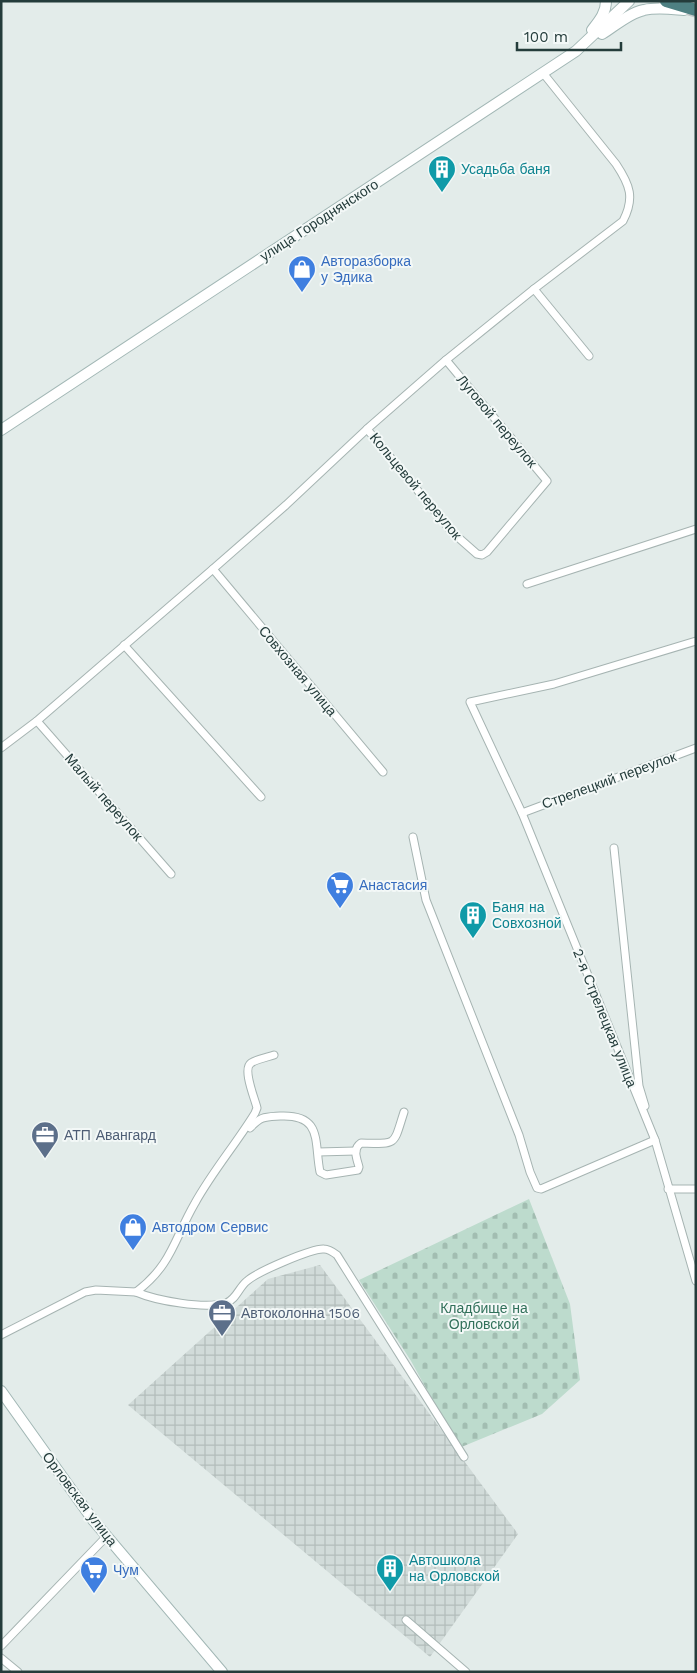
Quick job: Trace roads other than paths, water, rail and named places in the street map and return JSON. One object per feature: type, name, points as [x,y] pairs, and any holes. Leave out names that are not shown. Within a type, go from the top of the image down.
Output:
[{"type":"highway","points":[[666,1],[696,10]]},
{"type":"main road","points":[[576,51],[601,19],[606,9],[606,1]]},
{"type":"main road","name":"улица Городнянского","points":[[1,430],[576,51],[629,1]]},
{"type":"main road","points":[[576,51],[627,18],[643,10],[696,10]]},
{"type":"main road","name":"Орловская улица","points":[[1,1391],[93,1520],[222,1672]]},
{"type":"street","points":[[1,748],[37,721],[213,569],[446,360],[623,221],[628,212],[629,188],[616,164],[543,73]]},
{"type":"street","points":[[534,289],[589,356]]},
{"type":"street","name":"Луговой переулок","points":[[446,360],[547,481]]},
{"type":"street","name":"Кольцевой переулок","points":[[367,429],[452,532],[477,554],[482,555],[487,552],[547,481]]},
{"type":"street","points":[[526,584],[696,529]]},
{"type":"street","name":"Совхозная улица","points":[[213,569],[383,772]]},
{"type":"street","name":"2-я Стрелецкая улица","points":[[655,1140],[522,813],[470,702],[554,684],[696,641]]},
{"type":"street","points":[[124,645],[261,797]]},
{"type":"street","name":"Малый переулок","points":[[37,721],[171,874]]},
{"type":"street","name":"Стрелецкий переулок","points":[[522,813],[696,748]]},
{"type":"street","points":[[413,837],[426,900],[519,1136],[537,1188],[541,1190],[655,1140]]},
{"type":"street","name":"2-я Стрелецкая улица","points":[[614,848],[639,1086],[696,1281]]},
{"type":"street","points":[[265,1117],[257,1108],[247,1072],[252,1062],[274,1055]]},
{"type":"street","points":[[136,1292],[162,1267],[195,1202],[243,1132],[257,1108]]},
{"type":"street","points":[[243,1132],[248,1130],[259,1119],[265,1117],[289,1116],[306,1120],[316,1136],[320,1169],[326,1175],[358,1170],[356,1150],[358,1145],[361,1143],[388,1144],[392,1142],[396,1137],[404,1112]]},
{"type":"street","points":[[318,1152],[356,1150]]},
{"type":"street","points":[[668,1189],[696,1189]]},
{"type":"street","points":[[1,1335],[85,1292],[96,1290],[136,1292],[163,1301],[207,1304],[225,1303],[233,1299],[237,1291],[247,1280],[264,1270],[319,1249],[333,1252],[340,1260],[464,1457]]},
{"type":"street","points":[[1,1646],[107,1536]]},
{"type":"street","points":[[406,1620],[466,1672]]},
{"type":"street","points":[[1,1658],[18,1672]]},
{"type":"place","name":"Усадьба баня","points":[[442,193]]},
{"type":"place","name":"Авторазборка у Эдика","points":[[302,293]]},
{"type":"place","name":"Анастасия","points":[[340,909]]},
{"type":"place","name":"Баня на Совхозной","points":[[473,939]]},
{"type":"place","name":"АТП Авангард","points":[[45,1159]]},
{"type":"place","name":"Автодром Сервис","points":[[133,1251]]},
{"type":"place","name":"Автоколонна 1506","points":[[222,1337]]},
{"type":"place","name":"Автошкола на Орловской","points":[[390,1592]]},
{"type":"place","name":"Чум","points":[[94,1594]]},
{"type":"park label","name":"Кладбище на Орловской","points":[[484,1316]]}]
